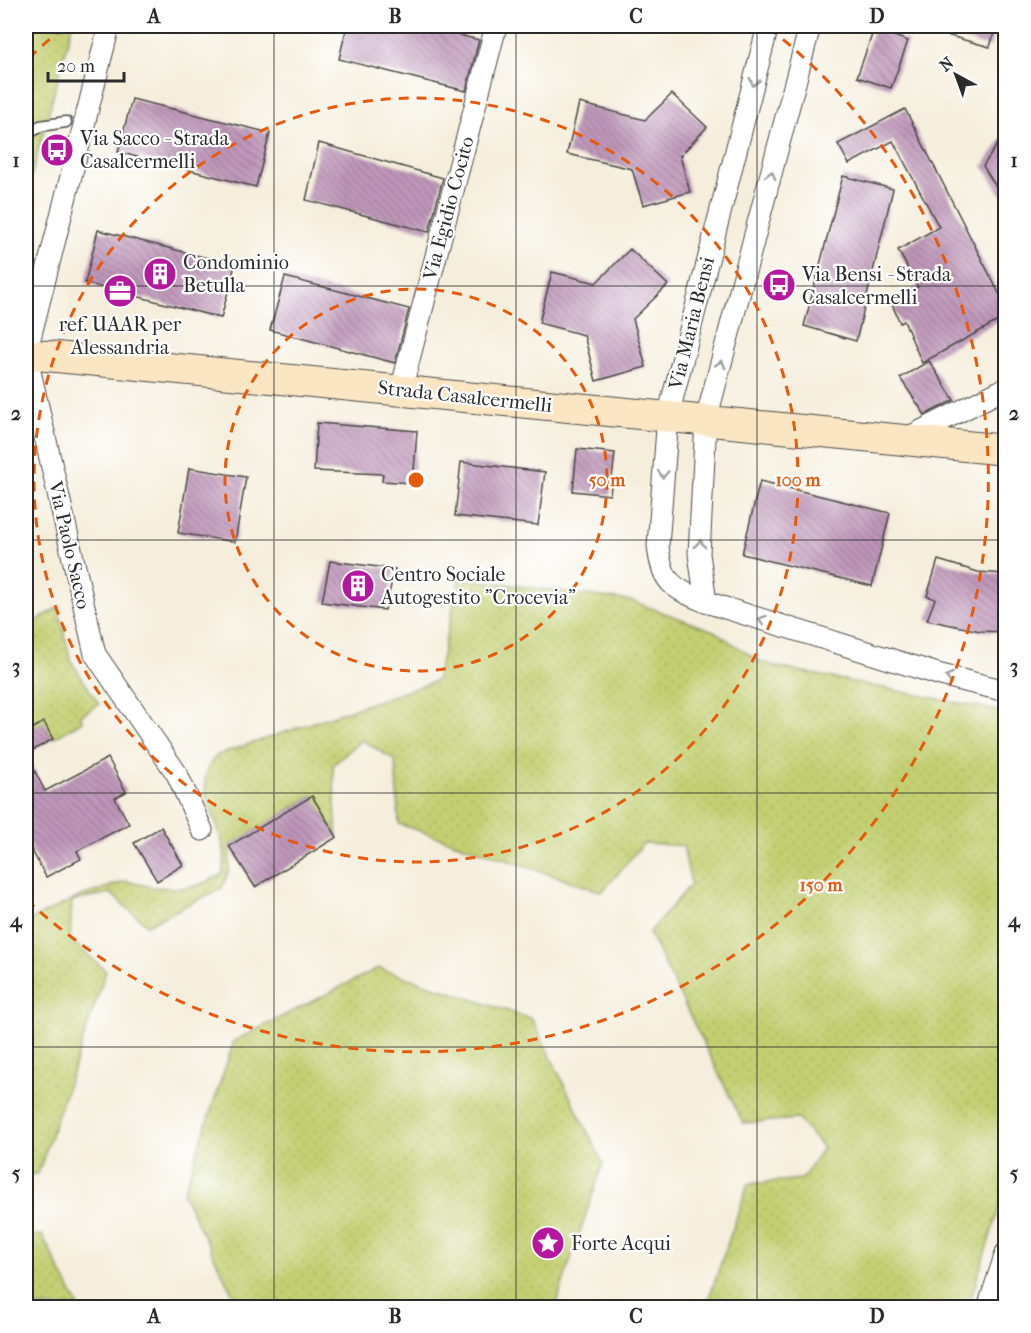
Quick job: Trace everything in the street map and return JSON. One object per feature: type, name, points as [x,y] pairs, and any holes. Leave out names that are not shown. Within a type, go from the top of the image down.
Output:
[{"type":"main road","name":"Strada Casalcermelli","points":[[26,354],[1005,450]]},
{"type":"street","name":"Via Paolo Sacco","points":[[109,26],[26,354],[96,654],[177,774],[202,830]]},
{"type":"street","name":"Via Egidio Cocito","points":[[401,390],[496,26]]},
{"type":"street","name":"Via Maria Bensi","points":[[768,26],[668,416],[658,546],[660,567],[675,590],[706,602],[941,675],[1005,691]]},
{"type":"street","name":"Via Maria Bensi","points":[[706,602],[699,554],[706,420],[810,26]]},
{"type":"street","points":[[904,440],[1005,388]]},
{"type":"street","points":[[988,1308],[1005,1253]]},
{"type":"lane","points":[[26,136],[40,126],[66,122]]},
{"type":"green space","points":[[26,26],[72,26],[31,178],[26,188]]},
{"type":"green space","points":[[460,578],[632,601],[714,631],[759,661],[778,667],[1005,712],[1005,1190],[968,1307],[706,1307],[748,1184],[802,1179],[823,1148],[798,1119],[743,1123],[649,933],[691,884],[683,846],[644,843],[602,892],[399,824],[395,760],[362,740],[333,765],[337,837],[312,796],[230,846],[229,870],[222,888],[147,925],[110,893],[72,901],[70,939],[106,971],[38,1174],[26,1175],[26,913],[30,920],[79,897],[126,881],[152,887],[182,888],[199,885],[221,875],[225,860],[223,845],[207,798],[205,783],[208,769],[217,755],[436,681]]},
{"type":"green space","points":[[58,607],[71,661],[99,704],[80,716],[83,721],[53,739],[44,723],[26,732],[26,628]]},
{"type":"green space","points":[[378,968],[532,1019],[603,1163],[555,1307],[239,1307],[183,1194],[234,1041]]},
{"type":"green space","points":[[42,1235],[79,1307],[26,1307],[26,1236]]},
{"type":"building","points":[[347,26],[423,26],[479,40],[466,91],[339,59]]},
{"type":"building","points":[[936,26],[996,26],[990,47],[935,32]]},
{"type":"building","points":[[874,29],[908,41],[891,88],[857,77]]},
{"type":"building","points":[[672,94],[707,127],[680,156],[690,192],[643,205],[632,169],[567,154],[579,103],[645,120]]},
{"type":"building","points":[[132,99],[270,133],[256,187],[118,152]]},
{"type":"building","points":[[905,109],[1005,305],[1005,317],[922,363],[904,321],[900,323],[891,302],[918,287],[898,250],[939,227],[893,141],[849,164],[838,144]]},
{"type":"building","points":[[1005,133],[1005,201],[983,166]]},
{"type":"building","points":[[319,143],[443,178],[429,232],[306,200]]},
{"type":"building","points":[[843,176],[893,189],[856,341],[804,326]]},
{"type":"building","name":"Condominio Betulla","points":[[98,230],[235,265],[221,318],[85,283]]},
{"type":"building","points":[[630,249],[668,285],[633,319],[646,367],[596,381],[584,335],[539,323],[552,272],[596,283]]},
{"type":"building","points":[[285,277],[409,309],[395,363],[270,330]]},
{"type":"building","points":[[929,361],[954,400],[925,415],[900,378]]},
{"type":"building","points":[[317,423],[417,431],[413,483],[382,481],[383,474],[314,471]]},
{"type":"building","points":[[577,449],[615,453],[610,495],[573,491]]},
{"type":"building","points":[[461,462],[545,472],[538,525],[455,516]]},
{"type":"building","points":[[189,468],[246,477],[235,542],[178,533]]},
{"type":"building","points":[[760,481],[890,513],[872,586],[742,554]]},
{"type":"building","points":[[938,560],[978,572],[1005,574],[1005,632],[980,631],[927,620],[935,599],[927,596]]},
{"type":"building","name":"Centro Sociale Autogestito \"Crocevia\"","points":[[330,561],[395,569],[385,610],[322,602]]},
{"type":"building","points":[[44,722],[53,739],[26,754],[26,732]]},
{"type":"building","points":[[26,754],[45,791],[108,758],[126,792],[115,798],[129,824],[77,851],[81,859],[46,877],[26,839]]},
{"type":"building","points":[[312,796],[337,837],[255,887],[229,846]]},
{"type":"building","points":[[161,827],[183,865],[157,881],[134,843]]},
{"type":"place","name":"Via Sacco - Strada Casalcermelli","points":[[57,150]]},
{"type":"place","name":"Condominio Betulla","points":[[160,274]]},
{"type":"place","name":"Via Bensi - Strada Casalcermelli","points":[[779,285]]},
{"type":"place","name":"ref. UAAR per Alessandria","points":[[120,291]]},
{"type":"place","name":"Centro Sociale Autogestito \"Crocevia\"","points":[[358,586]]},
{"type":"place","name":"Forte Acqui","points":[[548,1243]]}]
